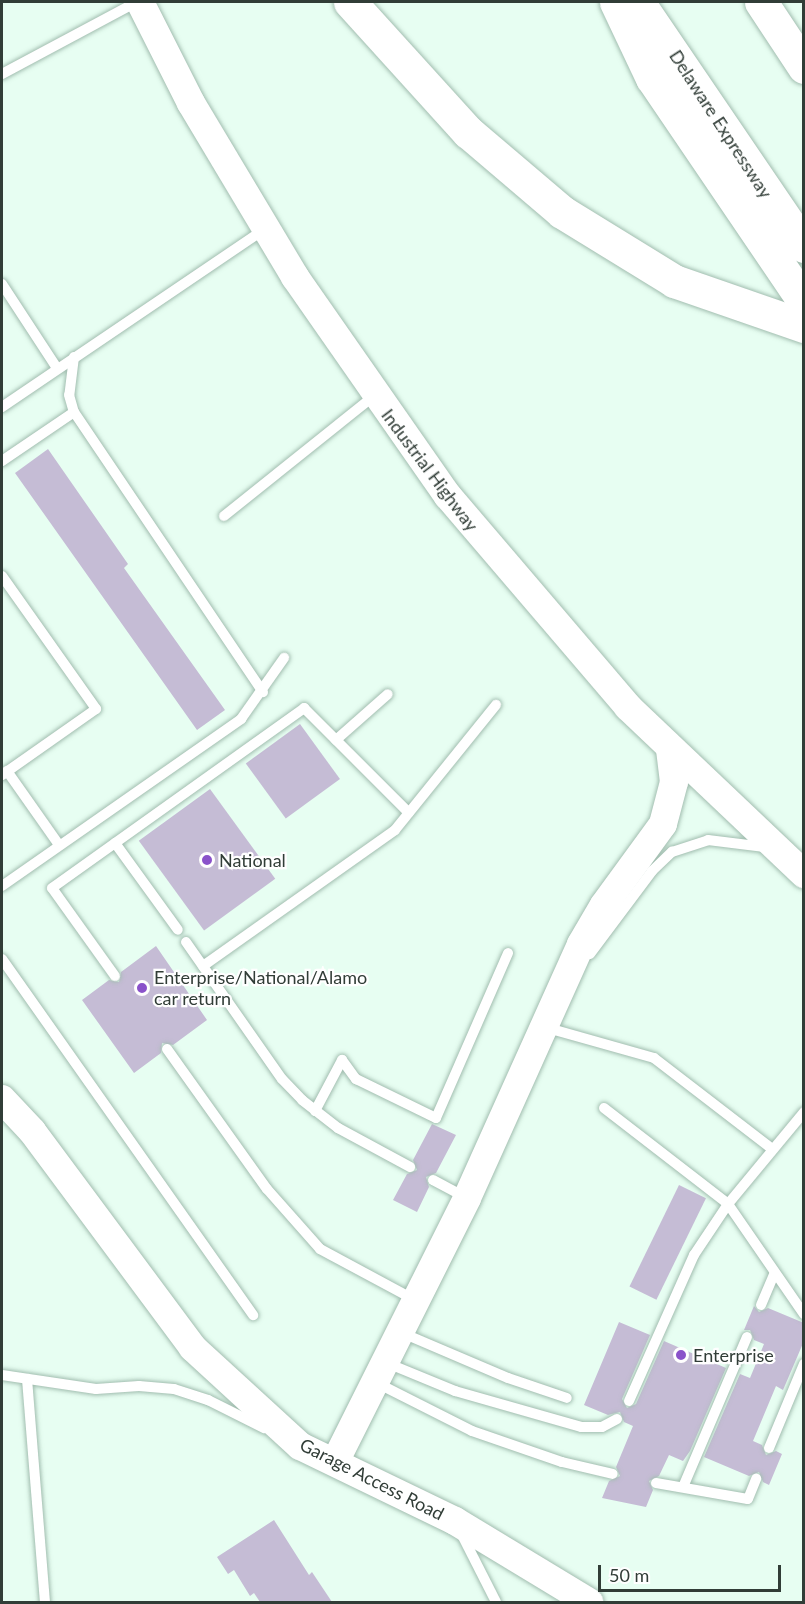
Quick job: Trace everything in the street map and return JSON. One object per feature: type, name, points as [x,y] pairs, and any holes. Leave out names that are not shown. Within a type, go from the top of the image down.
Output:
[{"type":"highway","points":[[350,2],[439,103],[531,188],[596,236],[692,289],[804,326]]},
{"type":"highway","points":[[616,2],[652,78],[804,302]]},
{"type":"highway","name":"Delaware Expressway","points":[[638,2],[804,246]]},
{"type":"highway","points":[[761,2],[804,67]]},
{"type":"highway","points":[[692,289],[804,317]]},
{"type":"street","name":"Industrial Highway","points":[[138,2],[191,103],[265,229],[374,396],[484,542],[670,750],[804,874]]},
{"type":"street","points":[[335,1462],[467,1198],[556,999],[604,906],[663,824],[674,782],[670,750]]},
{"type":"street","name":"Garage Access Road","points":[[2,1099],[32,1131],[193,1348],[300,1446],[455,1521],[589,1602]]},
{"type":"lane","points":[[2,74],[138,2]]},
{"type":"lane","points":[[2,407],[265,229]]},
{"type":"lane","points":[[2,284],[57,369]]},
{"type":"lane","points":[[74,357],[69,395],[74,412],[263,692]]},
{"type":"lane","points":[[224,516],[374,396]]},
{"type":"lane","points":[[2,461],[74,412]]},
{"type":"lane","points":[[2,576],[96,709],[4,773],[59,845]]},
{"type":"lane","points":[[2,886],[241,719],[263,692],[284,658]]},
{"type":"lane","points":[[336,740],[388,694]]},
{"type":"lane","points":[[203,966],[377,844],[409,813],[496,705]]},
{"type":"lane","points":[[115,976],[52,888],[304,708],[409,813]]},
{"type":"lane","points":[[556,999],[652,871],[672,852],[696,841],[722,840],[777,851]]},
{"type":"lane","points":[[115,843],[177,930]]},
{"type":"lane","points":[[186,942],[282,1079],[315,1111],[410,1167]]},
{"type":"lane","points":[[315,1111],[342,1060],[356,1079],[436,1118],[508,953]]},
{"type":"lane","points":[[2,959],[253,1315]]},
{"type":"lane","points":[[543,1027],[654,1058],[771,1148]]},
{"type":"lane","points":[[167,1049],[267,1189],[320,1249],[416,1301]]},
{"type":"lane","points":[[604,1108],[728,1204],[774,1275],[804,1314]]},
{"type":"lane","points":[[629,1401],[694,1255],[728,1204],[771,1148],[804,1112]]},
{"type":"lane","points":[[433,1180],[467,1198]]},
{"type":"lane","points":[[761,1305],[774,1275]]},
{"type":"lane","points":[[400,1332],[508,1378],[567,1398]]},
{"type":"lane","points":[[683,1487],[747,1337]]},
{"type":"lane","points":[[769,1448],[804,1364]]},
{"type":"lane","points":[[379,1371],[572,1425],[596,1428],[617,1419]]},
{"type":"lane","points":[[379,1371],[472,1431],[562,1462],[613,1474]]},
{"type":"lane","points":[[2,1375],[96,1389],[139,1386],[174,1389],[208,1400],[300,1446]]},
{"type":"lane","points":[[27,1379],[45,1602]]},
{"type":"lane","points":[[656,1483],[748,1498],[756,1479]]},
{"type":"lane","points":[[455,1521],[496,1602]]},
{"type":"building","points":[[48,449],[128,564],[124,568],[225,710],[197,730],[15,473]]},
{"type":"building","points":[[300,724],[340,779],[286,818],[246,763]]},
{"type":"building","name":"National","points":[[210,789],[275,879],[204,931],[139,841]]},
{"type":"building","name":"Enterprise/National/Alamo car return","points":[[156,946],[207,1020],[173,1045],[162,1043],[161,1053],[134,1073],[82,1000],[109,980],[119,982],[121,972]]},
{"type":"building","points":[[432,1124],[456,1135],[436,1173],[426,1177],[429,1187],[417,1212],[393,1200],[407,1174],[417,1170],[413,1160]]},
{"type":"building","points":[[679,1185],[706,1198],[656,1300],[629,1287]]},
{"type":"building","points":[[754,1306],[759,1312],[768,1308],[804,1323],[804,1341],[783,1390],[776,1386],[753,1441],[762,1445],[766,1455],[776,1451],[782,1454],[769,1485],[763,1482],[759,1472],[749,1476],[704,1457],[740,1374],[750,1378],[764,1344],[754,1340],[750,1330],[744,1330]]},
{"type":"building","name":"Enterprise","points":[[619,1322],[650,1335],[622,1399],[627,1408],[636,1404],[664,1341],[726,1368],[690,1451],[683,1461],[669,1455],[659,1476],[649,1481],[653,1490],[646,1507],[602,1498],[609,1481],[620,1476],[616,1467],[633,1426],[624,1422],[620,1412],[608,1415],[584,1405]]},
{"type":"building","points":[[274,1520],[309,1575],[312,1572],[332,1602],[260,1602],[254,1593],[250,1596],[234,1570],[228,1574],[217,1557]]},
{"type":"place","name":"National","points":[[207,860]]},
{"type":"place","name":"Enterprise/National/Alamo car return","points":[[142,988]]},
{"type":"place","name":"Enterprise","points":[[681,1355]]}]
